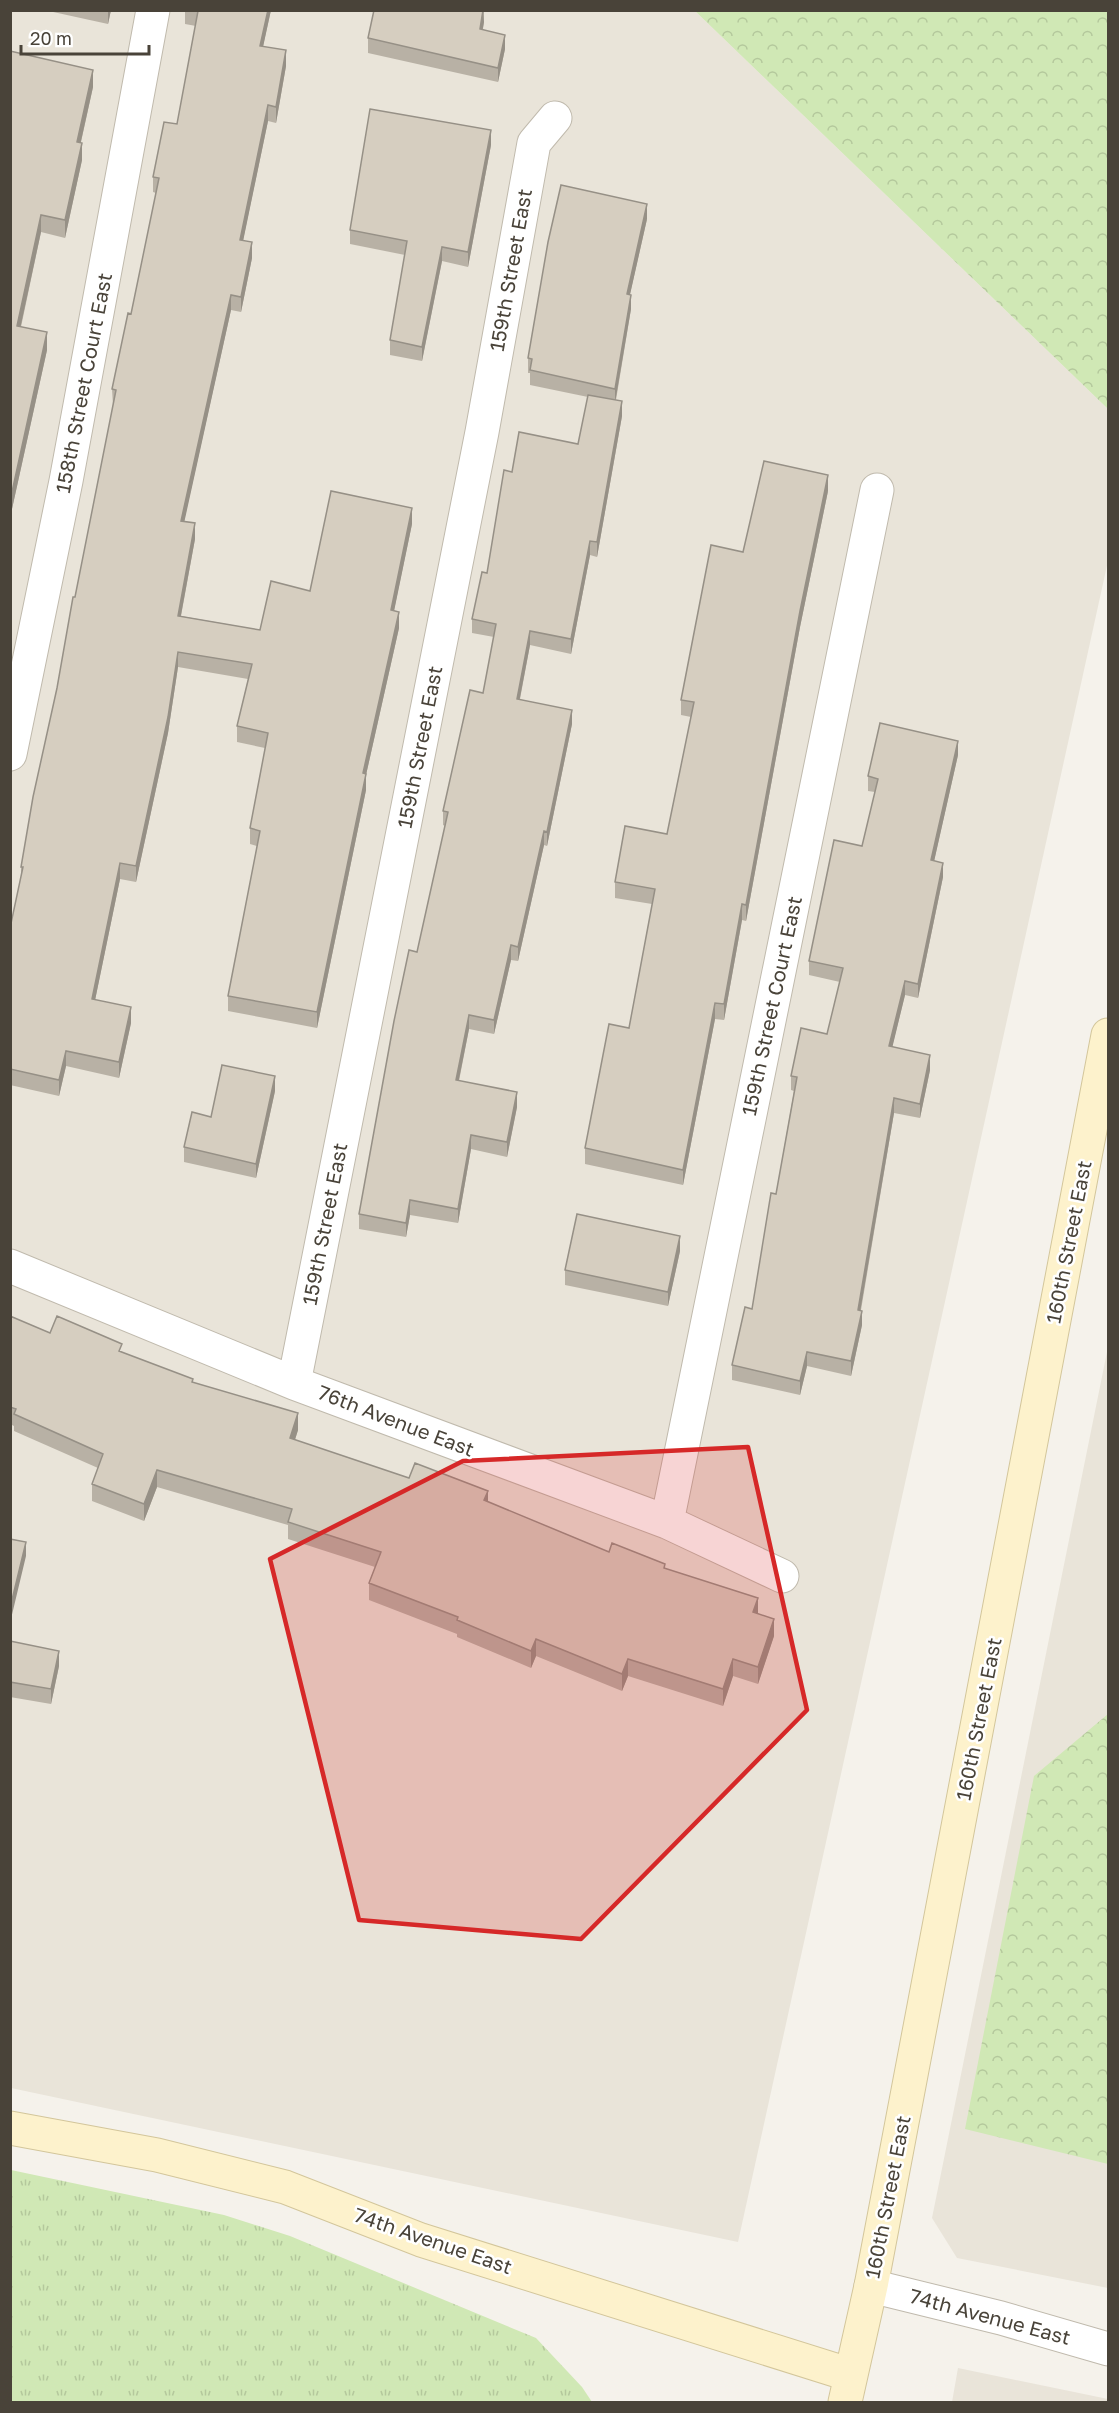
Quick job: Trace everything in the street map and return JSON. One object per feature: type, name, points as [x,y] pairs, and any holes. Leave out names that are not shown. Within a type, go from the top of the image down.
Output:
[{"type":"main road","name":"160th Street East","points":[[848,2389],[871,2286],[1108,1035]]},
{"type":"main road","name":"74th Avenue East","points":[[10,2128],[157,2155],[285,2187],[421,2240],[848,2389]]},
{"type":"street","name":"158th Street Court East","points":[[10,754],[66,481],[153,10]]},
{"type":"street","name":"159th Street East","points":[[294,1383],[480,444],[534,143],[555,118]]},
{"type":"street","name":"159th Street Court East","points":[[667,1522],[877,490]]},
{"type":"street","name":"76th Avenue East","points":[[10,1266],[294,1383],[667,1522],[782,1576]]},
{"type":"street","name":"74th Avenue East","points":[[871,2286],[1000,2318],[1108,2349]]},
{"type":"highlighted area","points":[[748,1447],[807,1710],[581,1939],[359,1920],[270,1559],[463,1461]]},
{"type":"shaded area","points":[[11,11],[695,11],[1108,409],[1108,561],[738,2242],[11,2088]]},
{"type":"shaded area","points":[[1108,1347],[1108,2288],[957,2258],[932,2218]]},
{"type":"shaded area","points":[[958,2368],[1108,2399],[1108,2402],[952,2402]]},
{"type":"green space","points":[[695,11],[1108,11],[1108,409]]},
{"type":"green space","points":[[1108,1714],[1108,2164],[965,2129],[1034,1776]]},
{"type":"green space","points":[[11,2170],[224,2215],[290,2236],[536,2338],[582,2387],[592,2402],[11,2402]]},
{"type":"building","points":[[197,10],[268,10],[260,46],[286,50],[276,107],[268,105],[240,240],[252,242],[241,297],[231,295],[181,521],[195,523],[178,616],[260,630],[271,581],[310,591],[331,491],[412,508],[391,610],[399,612],[363,773],[366,774],[317,1012],[228,996],[260,831],[250,828],[268,733],[237,726],[252,664],[178,652],[168,717],[136,866],[120,863],[92,999],[131,1007],[119,1062],[66,1051],[59,1080],[10,1069],[10,928],[23,867],[21,867],[33,797],[116,390],[112,389],[128,313],[131,314],[159,178],[153,177],[164,122],[177,124]]},
{"type":"building","points":[[374,10],[483,10],[480,29],[505,35],[498,68],[368,38]]},
{"type":"building","points":[[10,51],[93,70],[77,142],[82,143],[65,220],[41,215],[17,326],[47,332],[10,501]]},
{"type":"building","points":[[370,109],[491,130],[468,252],[442,247],[422,347],[390,340],[407,241],[350,230]]},
{"type":"building","points":[[561,185],[647,204],[627,294],[631,295],[615,389],[530,370],[532,359],[528,358],[548,242]]},
{"type":"building","points":[[588,395],[622,401],[597,542],[590,541],[571,639],[530,631],[517,699],[572,710],[547,832],[544,831],[518,947],[511,945],[494,1020],[469,1015],[456,1080],[517,1092],[507,1142],[471,1135],[458,1209],[410,1200],[406,1223],[359,1214],[409,950],[417,952],[448,812],[443,811],[470,690],[483,693],[496,624],[472,619],[482,572],[487,573],[504,470],[512,472],[519,432],[578,444]]},
{"type":"building","points":[[764,461],[828,475],[800,611],[746,905],[742,904],[724,1004],[715,1003],[683,1170],[585,1148],[609,1024],[629,1028],[655,889],[615,882],[625,826],[667,834],[694,702],[681,700],[711,545],[743,552]]},
{"type":"building","points":[[880,723],[958,741],[931,860],[943,863],[918,984],[905,981],[889,1046],[930,1055],[920,1104],[894,1098],[858,1310],[862,1311],[851,1361],[807,1352],[800,1381],[732,1365],[745,1307],[752,1309],[771,1193],[776,1194],[797,1077],[791,1076],[801,1028],[827,1034],[843,968],[809,961],[834,840],[862,846],[878,779],[868,776]]},
{"type":"building","points":[[222,1065],[275,1076],[256,1164],[184,1147],[192,1112],[211,1117]]},
{"type":"building","points":[[577,1214],[680,1236],[668,1292],[565,1270]]},
{"type":"building","points":[[10,1316],[50,1333],[57,1316],[122,1344],[119,1351],[193,1379],[192,1382],[298,1413],[290,1438],[409,1478],[415,1463],[488,1491],[484,1500],[609,1552],[612,1543],[665,1564],[664,1568],[758,1598],[753,1612],[774,1619],[758,1667],[733,1659],[723,1689],[628,1659],[622,1674],[536,1639],[531,1651],[457,1620],[458,1617],[369,1583],[381,1552],[288,1522],[292,1509],[157,1470],[144,1504],[92,1484],[103,1454],[14,1414],[16,1409],[10,1407]]},
{"type":"building","points":[[10,1539],[26,1542],[10,1608]]},
{"type":"building","points":[[10,1641],[59,1651],[51,1689],[10,1682]]}]
